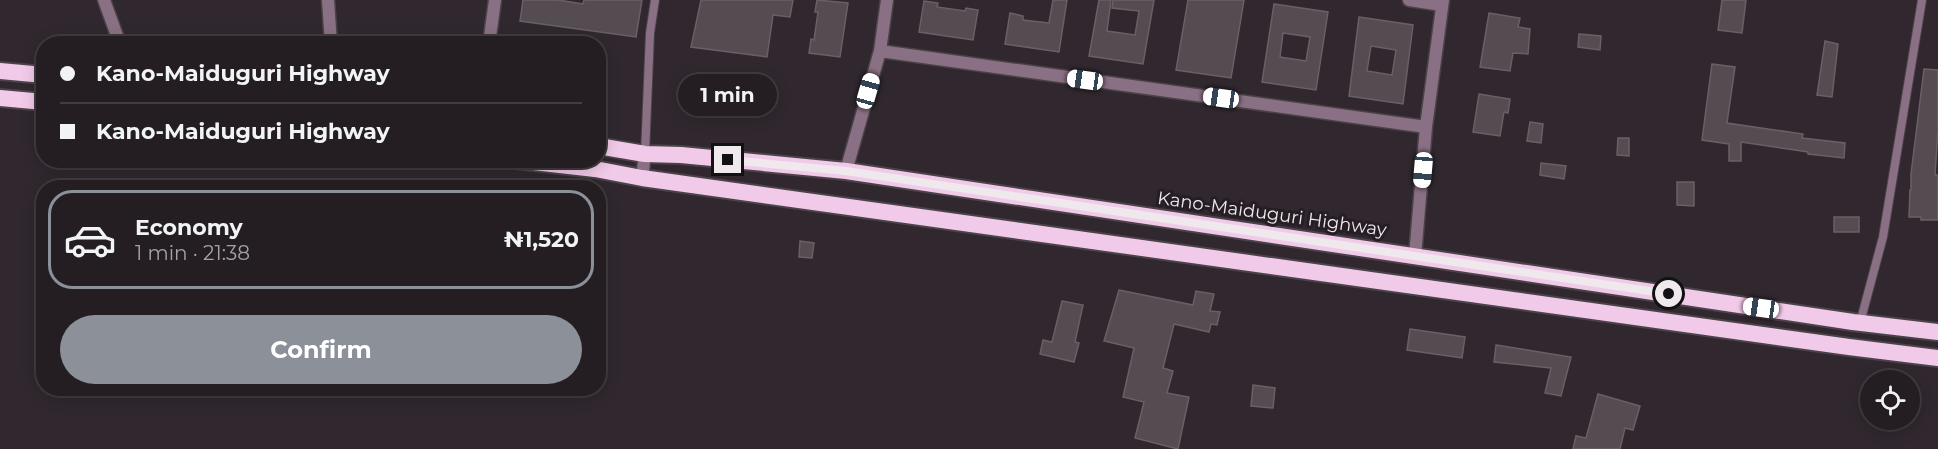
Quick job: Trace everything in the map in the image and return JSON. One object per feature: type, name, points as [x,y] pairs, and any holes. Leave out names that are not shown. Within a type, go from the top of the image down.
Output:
[{"type":"highway","points":[[0,71],[36,74]]},
{"type":"highway","points":[[0,99],[36,101]]},
{"type":"highway","name":"Kano-Maiduguri Highway","points":[[606,147],[645,154],[681,155],[846,171],[1860,323],[1938,332]]},
{"type":"highway","points":[[586,168],[642,178],[1938,358]]},
{"type":"street","points":[[104,0],[117,36]]},
{"type":"street","points":[[328,0],[330,36]]},
{"type":"street","points":[[490,36],[495,0]]},
{"type":"street","points":[[846,171],[880,51],[887,0]]},
{"type":"street","points":[[1409,0],[1443,3],[1426,127],[1415,255]]},
{"type":"street","points":[[880,51],[1426,127]]},
{"type":"street","points":[[642,178],[645,154]]},
{"type":"lane","points":[[645,154],[651,33],[655,0]]},
{"type":"lane","points":[[1860,323],[1883,237],[1922,0]]},
{"type":"building","points":[[523,0],[558,0],[583,4],[584,0],[642,0],[636,37],[520,21]]},
{"type":"building","points":[[701,0],[793,0],[790,17],[773,15],[767,57],[691,47]]},
{"type":"building","points":[[817,0],[848,3],[840,57],[809,53],[811,39],[814,40],[818,12],[815,12]]},
{"type":"building","points":[[1053,0],[1067,0],[1059,52],[1005,44],[1010,13],[1023,16],[1023,20],[1049,23]]},
{"type":"building","points":[[1099,0],[1111,0],[1107,31],[1135,35],[1139,11],[1112,8],[1113,0],[1154,0],[1143,64],[1089,56]]},
{"type":"building","points":[[1188,0],[1244,0],[1231,78],[1176,70]]},
{"type":"building","points":[[1722,0],[1746,0],[1742,33],[1718,30]]},
{"type":"building","points":[[924,1],[938,3],[937,7],[965,11],[966,8],[978,10],[973,40],[919,32]]},
{"type":"building","points":[[1274,4],[1328,12],[1316,90],[1262,82]],"holes":[[[1283,33],[1310,37],[1306,61],[1280,57]]]},
{"type":"building","points":[[1489,13],[1520,18],[1518,27],[1530,29],[1528,54],[1513,53],[1510,71],[1480,67]]},
{"type":"building","points":[[1359,17],[1413,25],[1403,104],[1349,96]],"holes":[[[1371,46],[1396,50],[1392,75],[1367,71]]]},
{"type":"building","points":[[1579,34],[1601,36],[1600,50],[1578,47]]},
{"type":"building","points":[[1825,41],[1838,44],[1832,97],[1817,95]]},
{"type":"building","points":[[1712,64],[1735,67],[1727,123],[1803,134],[1802,138],[1845,143],[1844,158],[1741,142],[1741,161],[1729,161],[1729,144],[1702,140]]},
{"type":"building","points":[[1924,69],[1938,70],[1935,175],[1938,175],[1938,220],[1909,217],[1911,174]]},
{"type":"building","points":[[1479,94],[1510,99],[1508,113],[1504,112],[1500,136],[1473,132]]},
{"type":"building","points":[[1530,122],[1543,124],[1541,143],[1527,141]]},
{"type":"building","points":[[1618,138],[1629,138],[1629,156],[1617,155]]},
{"type":"building","points":[[1541,163],[1566,166],[1564,179],[1540,175]]},
{"type":"building","points":[[1677,182],[1694,182],[1694,206],[1677,205]]},
{"type":"building","points":[[1834,217],[1859,217],[1859,232],[1834,232]]},
{"type":"building","points":[[800,241],[814,243],[812,258],[799,257]]},
{"type":"building","points":[[1119,290],[1193,305],[1196,291],[1214,294],[1210,311],[1220,312],[1217,325],[1211,324],[1209,332],[1174,324],[1163,368],[1173,371],[1167,393],[1189,397],[1178,449],[1135,438],[1144,402],[1123,397],[1134,348],[1104,341]]},
{"type":"building","points":[[1062,301],[1083,305],[1075,342],[1079,343],[1074,362],[1040,354],[1043,340],[1052,342]]},
{"type":"building","points":[[1410,329],[1465,337],[1462,358],[1407,350]]},
{"type":"building","points":[[1496,345],[1571,357],[1561,396],[1545,393],[1551,368],[1494,362]]},
{"type":"building","points":[[1253,385],[1275,388],[1273,408],[1251,406]]},
{"type":"building","points":[[1598,394],[1640,406],[1633,430],[1625,428],[1620,449],[1573,449],[1576,436],[1586,438]]},
{"type":"route","points":[[728,160],[846,171],[1669,294]]}]
